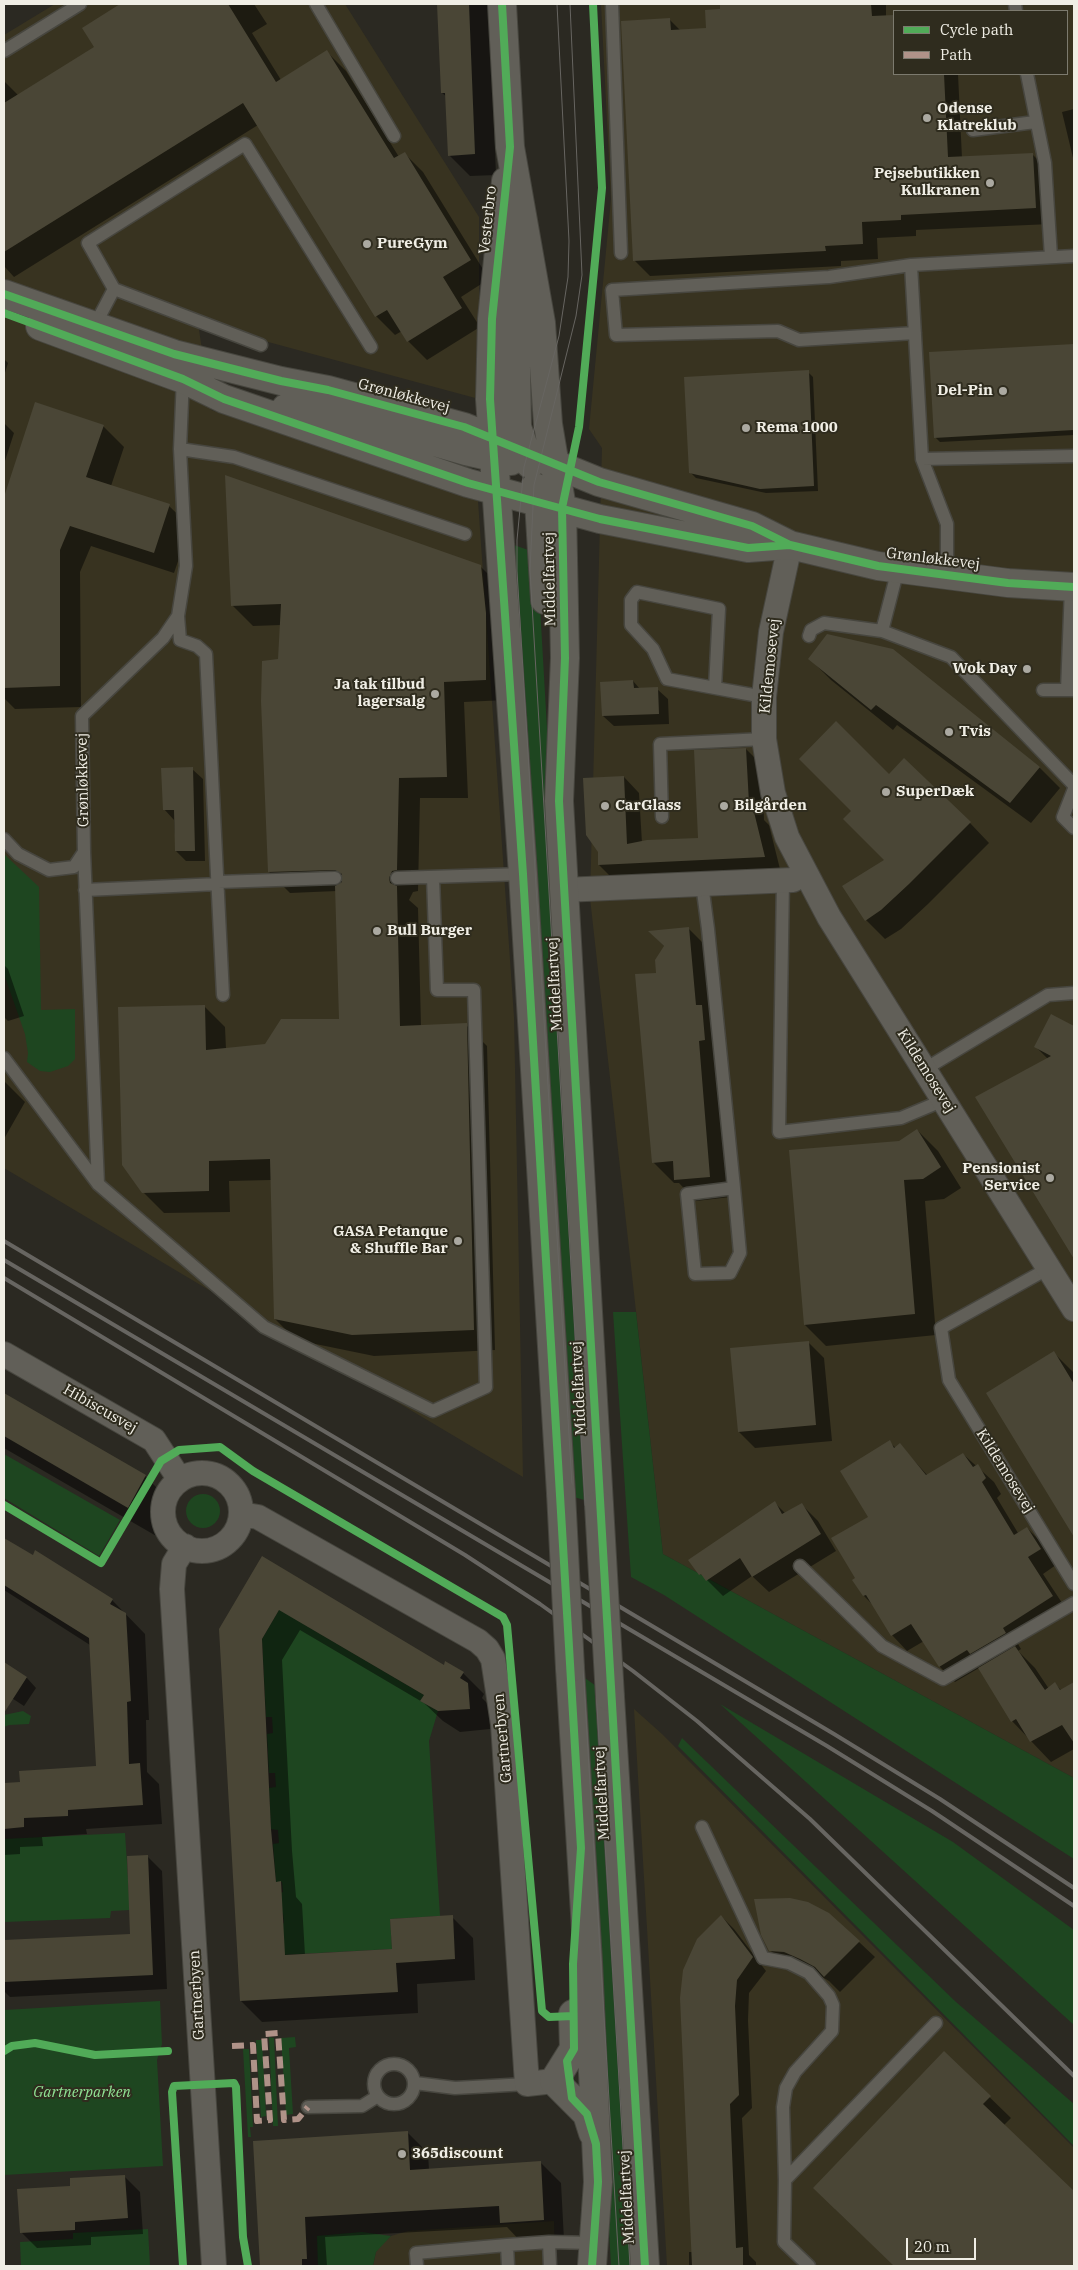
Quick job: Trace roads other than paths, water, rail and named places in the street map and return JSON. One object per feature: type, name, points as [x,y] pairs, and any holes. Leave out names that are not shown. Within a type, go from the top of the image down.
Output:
[{"type":"street","name":"Vesterbro","points":[[502,4],[510,147],[540,323],[548,417],[521,455],[490,399],[492,319],[510,147]]},
{"type":"street","name":"Grønløkkevej","points":[[4,294],[95,325],[186,368],[224,399],[544,499],[624,506],[878,566],[947,575],[1072,587]]},
{"type":"street","name":"Grønløkkevej","points":[[4,313],[186,368],[281,381],[328,390],[426,416],[521,455],[598,482],[752,526],[790,544]]},
{"type":"street","points":[[224,399],[344,416],[521,455],[544,499]]},
{"type":"street","points":[[521,455],[544,499]]},
{"type":"street","points":[[521,455],[544,499]]},
{"type":"street","name":"Middelfartvej","points":[[544,499],[499,535],[523,874],[561,1493],[598,2182],[597,2259]]},
{"type":"street","name":"Middelfartvej","points":[[544,499],[565,658],[559,802],[563,890],[645,2266]]},
{"type":"street","name":"Kildemosevej","points":[[790,544],[771,632],[764,697],[764,739],[773,793],[787,837],[793,876],[830,917],[1074,1309]]},
{"type":"street","points":[[563,890],[702,884],[793,876]]},
{"type":"street","name":"Hibiscusvej","points":[[4,1354],[154,1440],[180,1480]]},
{"type":"street","points":[[198,1473],[211,1474],[224,1479],[233,1489],[239,1501],[240,1514],[238,1528],[230,1539],[219,1547],[206,1551],[193,1550],[170,1535],[164,1522],[163,1509],[166,1496],[180,1480],[198,1473]]},
{"type":"street","name":"Gartnerbyen","points":[[240,1514],[258,1517],[478,1641],[487,1649],[493,1659],[503,1724],[527,2084]]},
{"type":"street","name":"Gartnerbyen","points":[[185,1546],[174,1564],[172,1589],[214,2266]]},
{"type":"street","points":[[554,2082],[574,2049],[573,1964],[581,1848]]},
{"type":"street","points":[[527,2084],[554,2082],[588,2114],[596,2144]]},
{"type":"lane","points":[[4,51],[80,4]]},
{"type":"lane","points":[[316,4],[394,136]]},
{"type":"lane","points":[[612,4],[621,253]]},
{"type":"lane","points":[[1027,75],[1045,163],[1050,257]]},
{"type":"lane","points":[[973,130],[1036,122]]},
{"type":"lane","points":[[261,345],[114,289],[88,243],[245,144],[371,347]]},
{"type":"lane","points":[[915,332],[798,340],[778,331],[616,335],[612,290],[829,277],[911,265],[1074,256]]},
{"type":"lane","points":[[911,265],[922,459],[947,524],[947,575]]},
{"type":"lane","points":[[95,325],[114,289]]},
{"type":"lane","name":"Grønløkkevej","points":[[98,1184],[85,890],[82,716],[162,638],[178,616],[186,566],[180,449],[186,368]]},
{"type":"lane","points":[[180,449],[234,457],[465,534]]},
{"type":"lane","points":[[922,459],[1074,456]]},
{"type":"lane","points":[[882,631],[898,569]]},
{"type":"lane","points":[[1043,690],[1071,690],[1072,587]]},
{"type":"lane","points":[[715,688],[720,609],[637,592],[631,600],[631,625],[653,650],[667,679],[715,688],[764,697]]},
{"type":"lane","points":[[178,616],[180,640],[197,646],[206,654],[223,995]]},
{"type":"lane","points":[[809,636],[811,630],[824,623],[882,631],[951,657],[1074,785]]},
{"type":"lane","points":[[662,817],[660,744],[764,739]]},
{"type":"lane","points":[[1074,789],[1063,817],[1074,828]]},
{"type":"lane","points":[[4,839],[18,854],[49,870],[74,867],[84,852]]},
{"type":"lane","points":[[397,878],[523,874]]},
{"type":"lane","points":[[793,876],[779,1132],[902,1118],[944,1100]]},
{"type":"lane","points":[[4,1058],[98,1184],[264,1327],[433,1411],[486,1387],[474,990],[437,990],[433,877]]},
{"type":"lane","points":[[85,890],[335,878]]},
{"type":"lane","points":[[702,884],[734,1188],[740,1253],[730,1273],[695,1274],[687,1194],[734,1188]]},
{"type":"lane","points":[[925,1070],[1048,995],[1074,993]]},
{"type":"lane","name":"Kildemosevej","points":[[1049,1268],[941,1328],[949,1380],[1074,1584]]},
{"type":"lane","points":[[800,1566],[882,1646],[943,1679],[1074,1603]]},
{"type":"lane","points":[[702,1827],[763,1958],[789,1962],[809,1973],[829,1996],[833,2005],[832,2030],[795,2072],[786,2088],[783,2108],[784,2242],[809,2266]]},
{"type":"lane","points":[[785,2180],[936,2023]]},
{"type":"lane","points":[[392,2064],[405,2067],[410,2071],[414,2083],[410,2096],[400,2104],[386,2103],[378,2096],[375,2081],[381,2070],[386,2066],[392,2064]]},
{"type":"lane","points":[[414,2083],[455,2088],[527,2084]]},
{"type":"lane","points":[[308,2107],[362,2106],[378,2096]]},
{"type":"lane","points":[[417,2266],[416,2253],[549,2242],[597,2259]]},
{"type":"lane","points":[[549,2242],[550,2266]]},
{"type":"lane","points":[[507,2245],[508,2266]]},
{"type":"tram line","points":[[557,4],[569,241],[568,277],[559,336],[524,467],[517,540],[517,571],[619,2266]]},
{"type":"tram line","points":[[570,4],[582,275],[576,316],[534,485],[530,570],[630,2266]]},
{"type":"railway","points":[[4,1241],[834,1734],[940,1799],[1074,1888]]},
{"type":"railway","points":[[4,1260],[827,1746],[932,1811],[1074,1906]]},
{"type":"railway","points":[[4,1278],[465,1555],[540,1604],[633,1671],[697,1721],[810,1819],[1074,2076]]},
{"type":"place","name":"Odense Klatreklub","points":[[927,118]]},
{"type":"place","name":"Pejsebutikken Kulkranen","points":[[990,183]]},
{"type":"place","name":"PureGym","points":[[367,244]]},
{"type":"place","name":"Del-Pin","points":[[1003,391]]},
{"type":"place","name":"Rema 1000","points":[[746,428]]},
{"type":"place","name":"Wok Day","points":[[1027,669]]},
{"type":"place","name":"Ja tak tilbud lagersalg","points":[[435,694]]},
{"type":"place","name":"Tvis","points":[[949,732]]},
{"type":"place","name":"SuperDæk","points":[[886,792]]},
{"type":"place","name":"CarGlass","points":[[605,806]]},
{"type":"place","name":"Bilgården","points":[[724,806]]},
{"type":"place","name":"Bull Burger","points":[[377,931]]},
{"type":"place","name":"Pensionist Service","points":[[1050,1178]]},
{"type":"place","name":"GASA Petanque & Shuffle Bar","points":[[458,1241]]},
{"type":"place","name":"365discount","points":[[402,2154]]},
{"type":"park label","name":"Gartnerparken","points":[[82,2093]]}]
